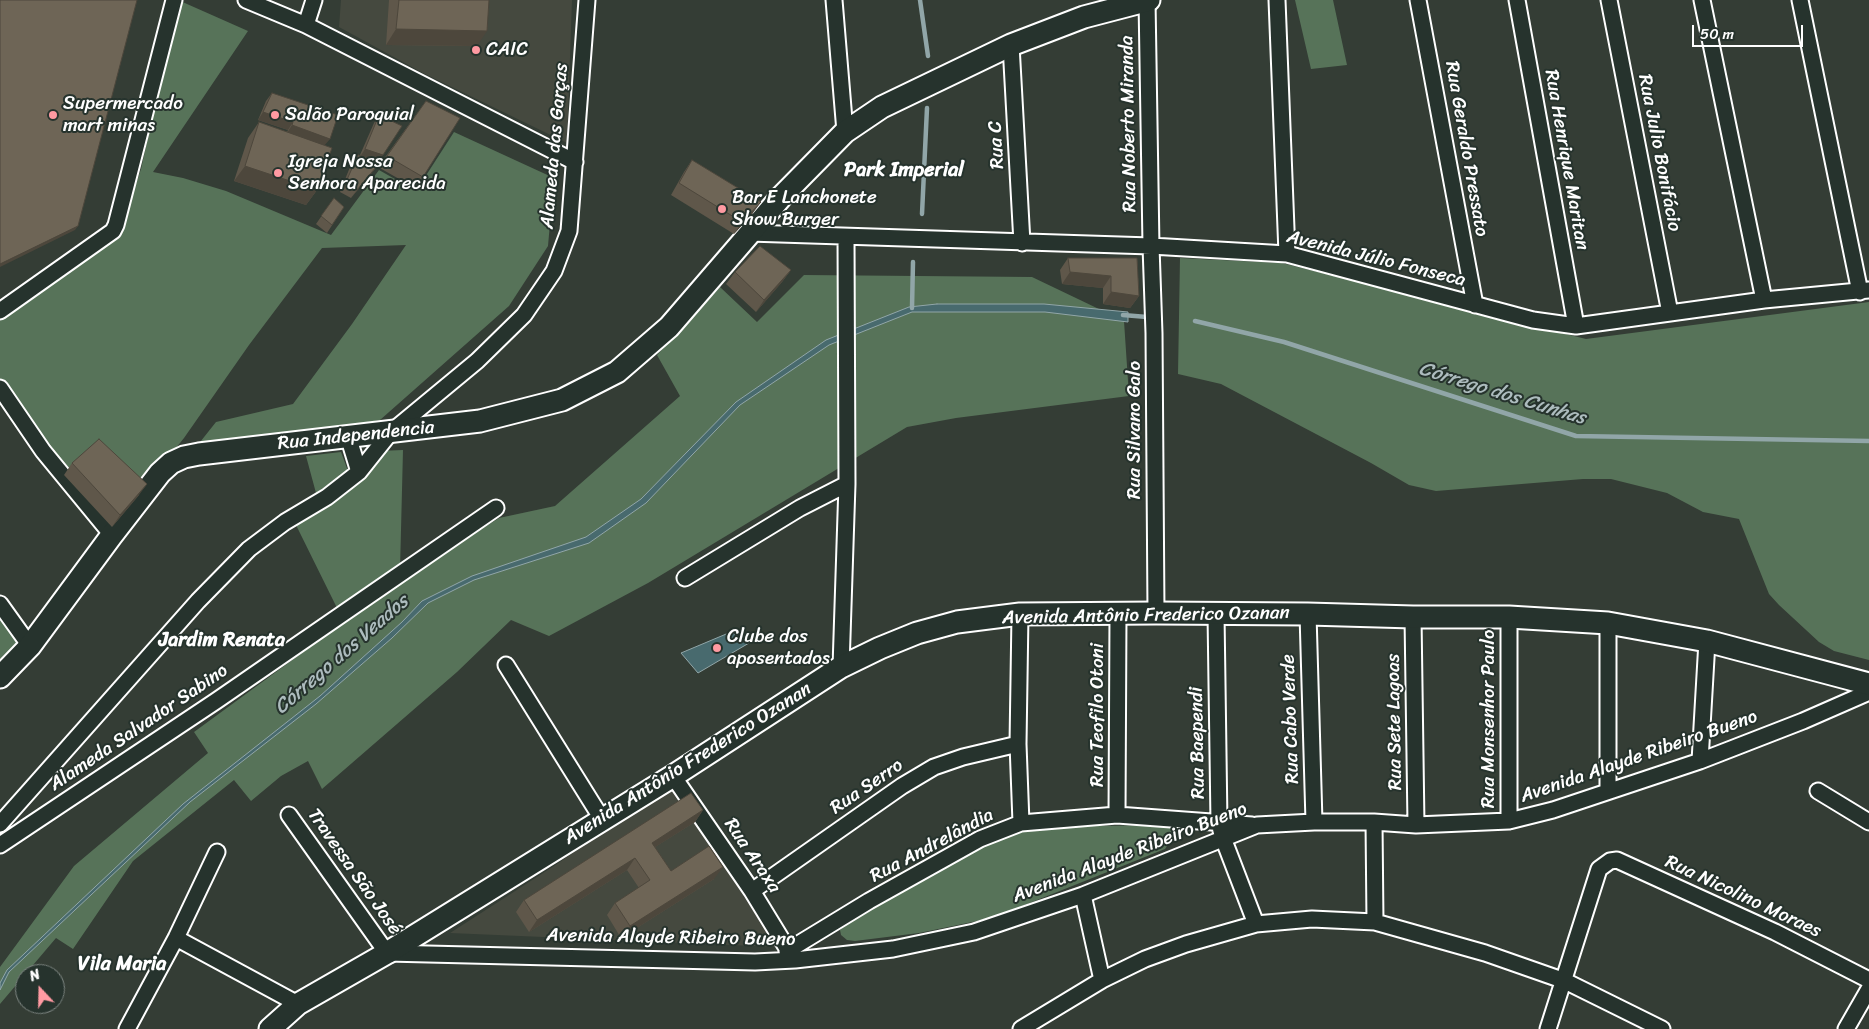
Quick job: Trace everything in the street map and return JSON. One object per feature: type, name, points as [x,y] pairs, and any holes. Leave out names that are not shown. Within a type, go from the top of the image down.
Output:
[{"type":"street","points":[[0,311],[109,234],[116,225],[174,0]]},
{"type":"street","points":[[246,0],[306,25],[576,162]]},
{"type":"street","points":[[306,25],[314,0]]},
{"type":"street","name":"Alameda das Garças","points":[[0,824],[198,601],[248,549],[285,522],[327,497],[359,472],[390,432],[477,361],[524,315],[554,271],[569,230],[576,162],[587,0]]},
{"type":"street","points":[[834,0],[844,132]]},
{"type":"street","name":"Rua Independencia","points":[[0,677],[30,646],[112,535],[160,473],[171,463],[184,457],[480,421],[562,400],[617,372],[669,326],[749,233],[844,132],[882,107],[1012,45],[1084,17],[1148,0]]},
{"type":"street","name":"Rua Noberto Miranda","points":[[1148,0],[1151,246]]},
{"type":"street","points":[[1277,0],[1287,254]]},
{"type":"street","name":"Rua Geraldo Pressato","points":[[1418,0],[1475,305]]},
{"type":"street","name":"Rua Henrique Maritan","points":[[1517,0],[1576,326]]},
{"type":"street","name":"Rua Julio Bonifácio","points":[[1609,0],[1670,314]]},
{"type":"street","points":[[1702,0],[1764,300]]},
{"type":"street","points":[[1800,0],[1865,291]]},
{"type":"street","name":"Rua C","points":[[1012,45],[1022,243]]},
{"type":"street","name":"Avenida Júlio Fonseca","points":[[749,233],[1151,246],[1287,254],[1533,320],[1576,326],[1764,300],[1865,291]]},
{"type":"street","points":[[841,667],[847,484],[846,237]]},
{"type":"street","name":"Rua Silvano Galo","points":[[1151,246],[1154,333],[1156,613]]},
{"type":"street","points":[[0,388],[42,451],[112,535]]},
{"type":"street","points":[[348,436],[359,472]]},
{"type":"street","points":[[685,578],[800,508],[847,484]]},
{"type":"street","name":"Alameda Salvador Sabino","points":[[0,845],[216,701],[496,508]]},
{"type":"street","points":[[0,604],[30,646]]},
{"type":"street","name":"Avenida Antônio Frederico Ozanan","points":[[270,1029],[298,1004],[387,953],[673,776],[841,667],[880,648],[918,633],[957,622],[1020,614],[1118,615],[1156,613],[1509,617],[1608,623],[1707,641],[1869,684]]},
{"type":"street","points":[[1020,614],[1018,744],[1021,823]]},
{"type":"street","name":"Rua Baependi","points":[[1216,614],[1219,823],[1256,924]]},
{"type":"street","name":"Rua Cabo Verde","points":[[1308,614],[1314,822]]},
{"type":"street","name":"Rua Teofilo Otoni","points":[[1117,815],[1118,615]]},
{"type":"street","name":"Rua Sete Lagoas","points":[[1413,617],[1416,825]]},
{"type":"street","name":"Rua Monsenhor Paulo","points":[[1509,617],[1509,821]]},
{"type":"street","points":[[1608,623],[1608,790]]},
{"type":"street","points":[[1700,760],[1707,641]]},
{"type":"street","points":[[506,665],[602,819]]},
{"type":"street","name":"Avenida Alayde Ribeiro Bueno","points":[[387,953],[755,962],[791,956],[893,949],[974,932],[1083,895],[1257,826],[1314,822],[1374,822],[1416,825],[1509,821],[1554,810],[1700,760],[1803,721],[1869,692]]},
{"type":"street","name":"Rua Serro","points":[[752,891],[902,786],[934,767],[964,757],[1018,744]]},
{"type":"street","name":"Rua Araxa","points":[[673,776],[752,891],[791,956]]},
{"type":"street","points":[[1818,791],[1869,822]]},
{"type":"street","name":"Travessa São José","points":[[289,815],[387,953]]},
{"type":"street","name":"Rua Andrelândia","points":[[791,956],[869,901],[980,839],[1021,823],[1117,815],[1257,826]]},
{"type":"street","points":[[1374,822],[1375,922]]},
{"type":"street","points":[[127,1029],[176,938],[217,852]]},
{"type":"street","name":"Rua Nicolino Moraes","points":[[1564,981],[1599,869],[1604,864],[1617,860],[1775,932],[1869,980]]},
{"type":"street","points":[[1083,895],[1102,980]]},
{"type":"street","points":[[1021,1029],[1102,980],[1145,959],[1178,947],[1256,924],[1312,919],[1375,922],[1484,953],[1564,981],[1662,1029]]},
{"type":"street","points":[[176,938],[298,1004]]},
{"type":"street","points":[[1548,1029],[1564,981]]},
{"type":"street","points":[[1846,1029],[1869,989]]},
{"type":"shaded area","name":"CAIC","points":[[341,0],[572,0],[567,143],[423,73],[339,27]]},
{"type":"shaded area","points":[[671,785],[777,947],[450,933],[554,866]]},
{"type":"green space","points":[[178,0],[248,31],[153,172],[183,178],[226,191],[331,235],[379,170],[416,191],[454,132],[554,178],[548,246],[509,306],[380,420],[193,451],[216,422],[293,404],[352,324],[406,245],[322,248],[249,345],[184,438],[140,493],[90,450],[64,473],[0,381],[0,314],[120,231],[141,169]]},
{"type":"green space","points":[[1295,0],[1333,0],[1347,65],[1311,69]]},
{"type":"green space","points":[[1180,258],[1282,263],[1586,339],[1869,302],[1869,660],[1834,651],[1819,642],[1779,605],[1769,594],[1739,519],[1703,512],[1667,493],[1611,479],[1583,479],[1436,491],[1409,485],[1221,384],[1178,374]]},
{"type":"green space","points":[[804,275],[1032,277],[1124,321],[1129,396],[956,418],[907,427],[648,583],[549,636],[511,620],[457,672],[322,789],[308,761],[281,776],[251,801],[234,780],[133,861],[73,949],[56,938],[34,964],[15,964],[15,986],[0,1004],[0,967],[74,866],[208,753],[194,732],[407,576],[499,518],[555,506],[680,396],[657,355],[720,287],[757,322]]},
{"type":"green space","points":[[403,450],[400,570],[338,610],[296,525],[361,481],[379,451]]},
{"type":"green space","points":[[341,452],[348,471],[316,493],[306,456]]},
{"type":"green space","points":[[0,610],[23,642],[0,668]]},
{"type":"green space","points":[[1162,825],[1173,828],[1175,831],[1175,835],[1165,849],[992,918],[919,933],[855,941],[847,940],[841,935],[840,930],[844,926],[981,845],[1007,834],[1035,827]]},
{"type":"water","points":[[937,304],[1044,304],[1128,312],[1128,322],[1045,312],[912,312],[829,345],[740,405],[646,503],[589,543],[474,580],[428,603],[392,638],[316,704],[190,802],[18,964],[15,964],[0,990],[0,983],[7,970],[183,804],[320,696],[402,622],[422,601],[472,576],[586,537],[641,499],[736,402],[826,340],[909,307]]},
{"type":"water","name":"Clube dos aposentados","points":[[731,632],[749,643],[698,673],[681,653]]},
{"type":"building","name":"Supermercado mart minas","points":[[0,0],[137,0],[78,226],[0,264]]},
{"type":"building","points":[[399,0],[489,0],[487,31],[396,29]]},
{"type":"building","points":[[272,93],[338,115],[330,139],[292,125],[293,122],[263,112]]},
{"type":"building","points":[[426,101],[460,118],[423,177],[387,156]]},
{"type":"building","points":[[379,115],[402,126],[383,155],[365,149]]},
{"type":"building","points":[[259,122],[332,148],[317,190],[245,166]]},
{"type":"building","points":[[358,155],[381,161],[357,190],[345,184]]},
{"type":"building","points":[[692,160],[761,202],[742,222],[679,183]]},
{"type":"building","points":[[334,198],[344,207],[332,225],[321,216]]},
{"type":"building","points":[[760,246],[791,270],[764,300],[735,272]]},
{"type":"building","points":[[1068,258],[1137,258],[1139,296],[1111,292],[1111,276],[1070,272]]},
{"type":"building","points":[[99,439],[147,484],[120,515],[72,463]]},
{"type":"building","points":[[691,793],[703,810],[652,843],[671,871],[709,846],[723,867],[630,926],[615,903],[650,880],[635,858],[537,920],[524,900]]},
{"type":"waterway","points":[[920,0],[928,56]]},
{"type":"waterway","points":[[922,214],[927,108]]},
{"type":"waterway","points":[[912,308],[913,262]]},
{"type":"waterway","name":"Córrego dos Cunhas","points":[[1123,315],[1147,317]]},
{"type":"waterway","name":"Córrego dos Cunhas","points":[[1195,321],[1284,342],[1576,436],[1869,441]]},
{"type":"place","name":"CAIC","points":[[476,50]]},
{"type":"place","name":"Supermercado mart minas","points":[[53,115]]},
{"type":"place","name":"Salão Paroquial","points":[[275,115]]},
{"type":"place","name":"Igreja Nossa Senhora Aparecida","points":[[278,173]]},
{"type":"place","name":"Bar E Lanchonete Show Burger","points":[[722,209]]},
{"type":"place","name":"Clube dos aposentados","points":[[717,648]]},
{"type":"district","name":"Park Imperial","points":[[904,171]]},
{"type":"district","name":"Jardim Renata","points":[[222,641]]},
{"type":"district","name":"Vila Maria","points":[[122,965]]},
{"type":"water label","name":"Córrego dos Veados","points":[[342,655]]}]
